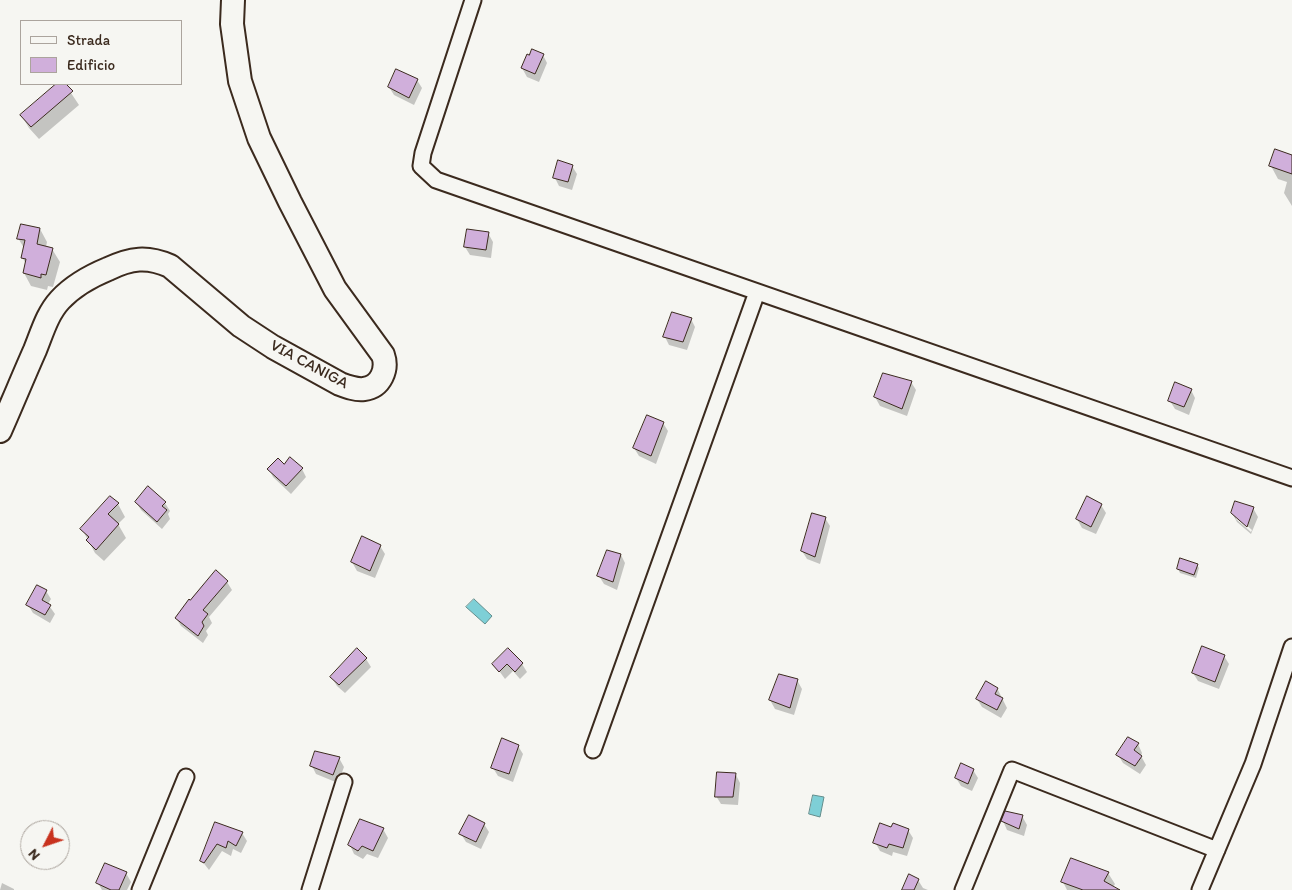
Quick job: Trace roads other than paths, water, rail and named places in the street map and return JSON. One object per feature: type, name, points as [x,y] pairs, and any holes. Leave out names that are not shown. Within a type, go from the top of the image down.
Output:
[{"type":"street","name":"VIA CANIGA","points":[[0,431],[47,321],[60,300],[89,278],[114,266],[138,259],[148,259],[170,266],[241,326],[289,357],[340,384],[363,389],[371,387],[382,377],[386,362],[383,354],[335,289],[259,138],[240,81],[232,24],[233,0]]},
{"type":"street","points":[[473,0],[423,153],[421,166],[436,180],[1292,478]]},
{"type":"street","points":[[593,750],[757,292]]},
{"type":"street","points":[[1200,890],[1253,764],[1292,647]]},
{"type":"street","points":[[962,890],[1012,770],[1217,850]]},
{"type":"street","points":[[140,890],[186,777]]},
{"type":"street","points":[[310,890],[344,782]]},
{"type":"water","points":[[474,599],[492,616],[485,624],[466,607]]},
{"type":"water","points":[[813,795],[824,797],[820,817],[809,814]]}]
